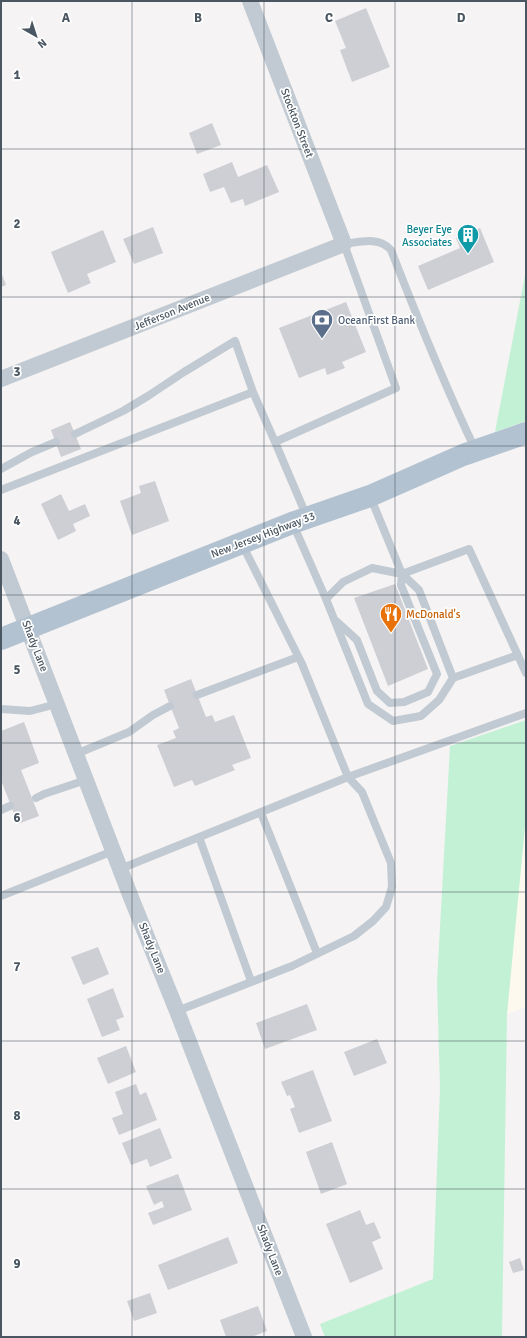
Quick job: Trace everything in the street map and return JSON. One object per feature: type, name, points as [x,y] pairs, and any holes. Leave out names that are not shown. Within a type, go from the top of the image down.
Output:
[{"type":"main road","name":"New Jersey Highway 33","points":[[1,639],[300,520],[370,496],[476,451],[526,432]]},
{"type":"street","name":"Stockton Street","points":[[250,1],[344,244]]},
{"type":"street","name":"Jefferson Avenue","points":[[1,379],[344,244]]},
{"type":"street","name":"Shady Lane","points":[[1,559],[120,869],[304,1337]]},
{"type":"lane","points":[[275,442],[396,388],[344,244],[369,241],[386,244],[391,250],[434,359],[476,451]]},
{"type":"lane","points":[[75,434],[135,404],[235,341],[253,392],[275,442],[326,599],[368,704],[393,721],[421,716],[440,700],[453,678],[518,655]]},
{"type":"lane","points":[[1,490],[253,392]]},
{"type":"lane","points":[[1,469],[32,452],[56,442]]},
{"type":"lane","points":[[335,620],[357,640],[377,691],[390,703],[404,702],[428,692],[437,674],[402,585],[402,574],[370,496]]},
{"type":"lane","points":[[177,1011],[250,981],[292,966],[354,936],[373,921],[386,907],[392,887],[391,863],[362,792],[348,777],[298,657],[242,543]]},
{"type":"lane","points":[[326,599],[344,582],[372,568],[402,574],[469,549],[526,673]]},
{"type":"lane","points":[[402,574],[419,590],[453,678]]},
{"type":"lane","points":[[197,695],[298,657]]},
{"type":"lane","points":[[1,709],[30,711],[56,704]]},
{"type":"lane","points":[[76,754],[129,732],[153,715],[170,706]]},
{"type":"lane","points":[[120,869],[348,777],[526,714]]},
{"type":"lane","points":[[36,798],[86,780]]},
{"type":"lane","points":[[1,810],[10,806]]},
{"type":"lane","points":[[261,812],[317,953]]},
{"type":"lane","points":[[199,837],[250,981]]},
{"type":"lane","points":[[1,896],[113,851]]},
{"type":"shaded area","points":[[526,816],[526,1007],[507,1014]]},
{"type":"green space","points":[[526,270],[526,421],[495,432]]},
{"type":"green space","points":[[526,720],[526,816],[507,1014],[502,1337],[325,1337],[320,1324],[433,1279],[440,1088],[437,982],[450,746]]},
{"type":"building","points":[[366,8],[390,67],[352,82],[340,50],[346,48],[335,21]]},
{"type":"building","points":[[212,123],[221,145],[197,154],[189,133]]},
{"type":"building","points":[[232,162],[238,177],[267,165],[279,192],[245,206],[243,199],[231,203],[224,187],[210,192],[203,174]]},
{"type":"building","points":[[153,227],[163,253],[134,264],[123,239]]},
{"type":"building","name":"Beyer Eye Associates","points":[[480,228],[494,262],[428,290],[418,266],[460,248],[456,238]]},
{"type":"building","points":[[103,230],[116,262],[87,274],[91,283],[68,293],[51,252]]},
{"type":"building","points":[[1,272],[6,285],[1,287]]},
{"type":"building","name":"OceanFirst Bank","points":[[346,302],[366,352],[342,362],[345,368],[327,375],[325,368],[299,378],[279,328]]},
{"type":"building","points":[[70,422],[81,449],[61,457],[51,430]]},
{"type":"building","points":[[155,481],[169,521],[132,535],[120,501],[141,493],[139,486]]},
{"type":"building","points":[[61,494],[69,511],[85,504],[90,516],[73,524],[76,531],[58,540],[41,504]]},
{"type":"building","name":"McDonald's","points":[[395,584],[428,669],[388,686],[354,598]]},
{"type":"building","points":[[191,679],[206,717],[212,715],[215,722],[234,715],[251,758],[232,765],[235,770],[195,786],[192,780],[174,787],[157,745],[176,738],[173,731],[179,728],[164,690]]},
{"type":"building","points":[[24,722],[39,763],[21,770],[39,816],[18,824],[1,780],[1,731]]},
{"type":"building","points":[[98,947],[109,974],[83,985],[71,957]]},
{"type":"building","points":[[113,988],[124,1017],[116,1020],[120,1030],[102,1037],[87,999]]},
{"type":"building","points":[[307,1004],[317,1030],[265,1049],[256,1023]]},
{"type":"building","points":[[377,1039],[387,1063],[354,1076],[344,1052]]},
{"type":"building","points":[[126,1046],[136,1072],[108,1084],[97,1058]]},
{"type":"building","points":[[313,1070],[332,1121],[299,1133],[290,1109],[295,1107],[290,1095],[287,1096],[281,1082]]},
{"type":"building","points":[[136,1084],[140,1095],[146,1092],[157,1120],[119,1135],[112,1118],[123,1114],[115,1092]]},
{"type":"building","points":[[160,1128],[172,1158],[150,1167],[147,1159],[131,1165],[122,1143]]},
{"type":"building","points":[[332,1142],[347,1184],[321,1194],[306,1152]]},
{"type":"building","points":[[178,1174],[192,1210],[153,1225],[148,1213],[164,1207],[162,1201],[154,1205],[146,1186]]},
{"type":"building","points":[[360,1210],[366,1225],[374,1222],[381,1238],[372,1242],[383,1269],[350,1283],[326,1224]]},
{"type":"building","points":[[228,1237],[238,1263],[168,1290],[158,1265]]},
{"type":"building","points":[[520,1258],[524,1270],[513,1273],[509,1262]]},
{"type":"building","points":[[150,1293],[157,1313],[134,1321],[127,1301]]},
{"type":"building","points":[[258,1306],[267,1331],[251,1337],[226,1337],[220,1320]]},
{"type":"place","name":"Beyer Eye Associates","points":[[468,254]]},
{"type":"place","name":"OceanFirst Bank","points":[[322,340]]},
{"type":"place","name":"McDonald's","points":[[391,634]]}]
